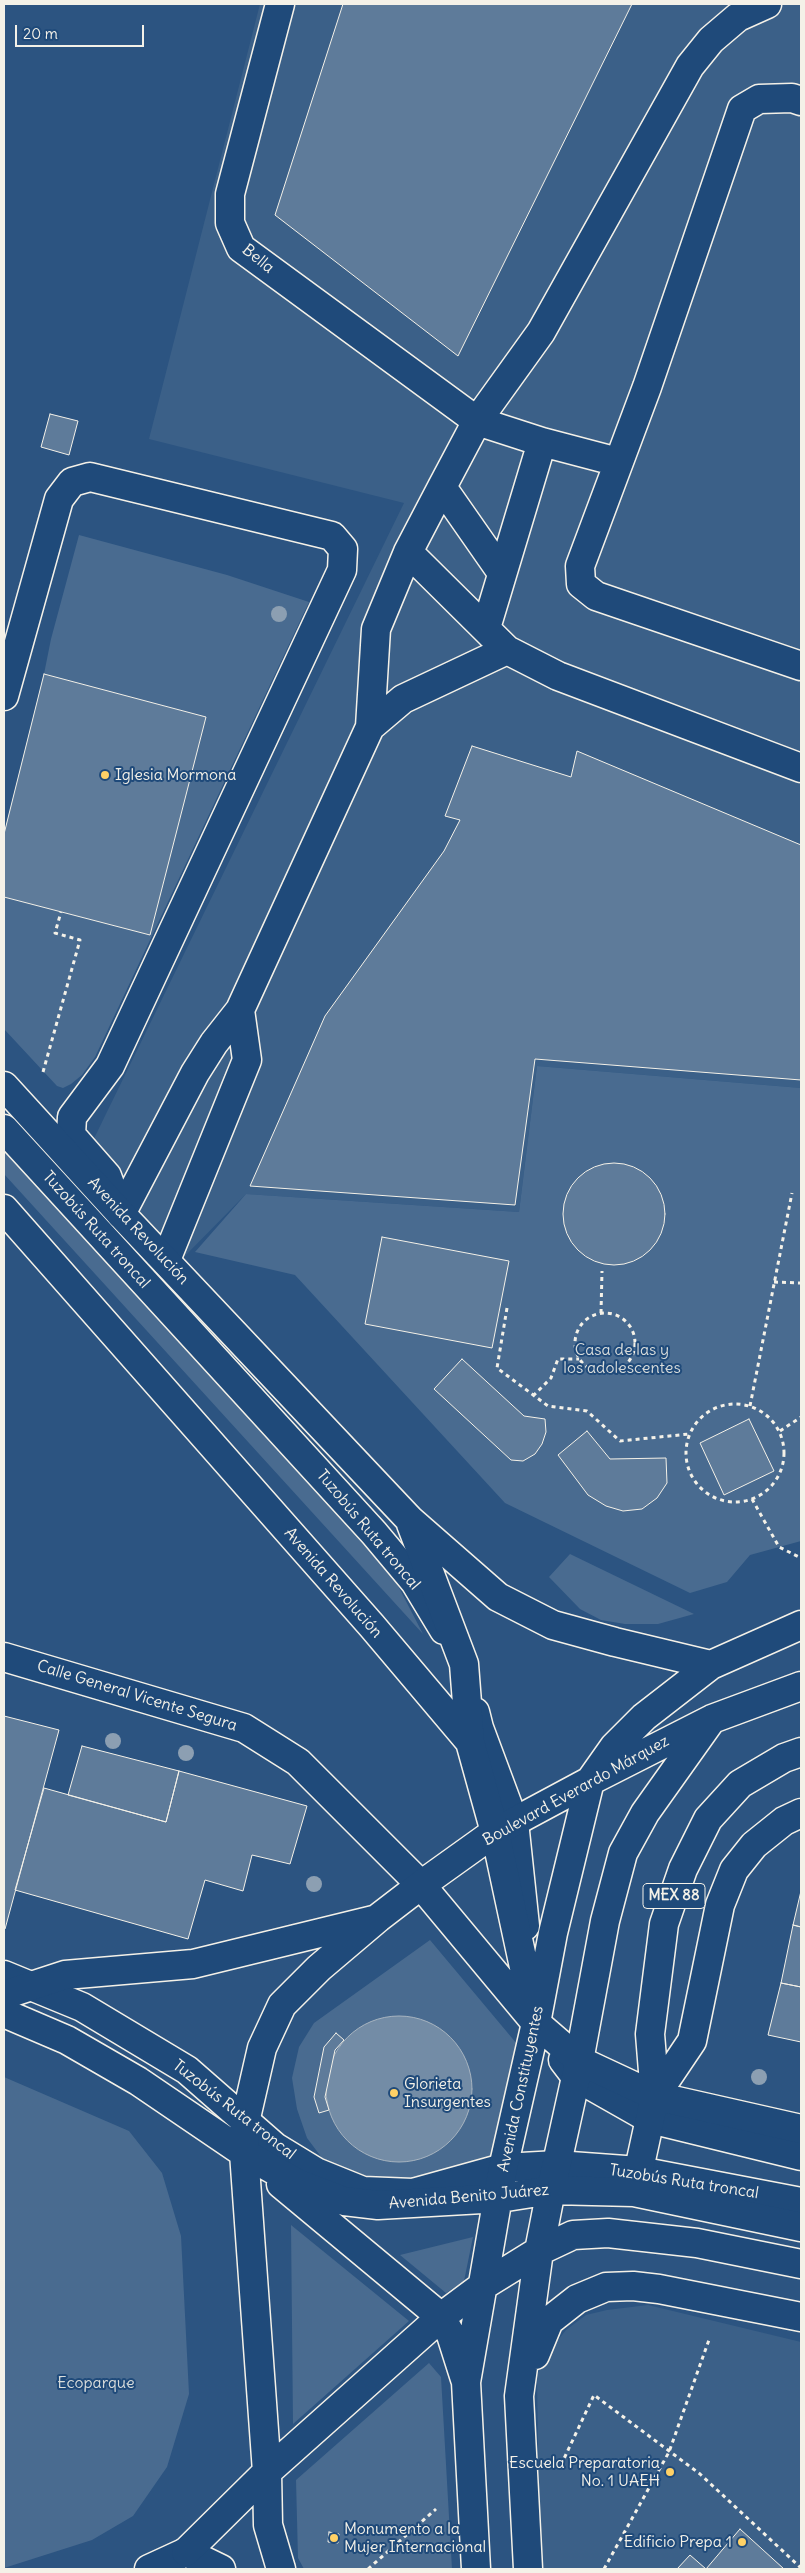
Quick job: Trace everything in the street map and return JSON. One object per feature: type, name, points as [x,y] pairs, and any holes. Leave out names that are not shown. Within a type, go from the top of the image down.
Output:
[{"type":"main road","name":"Bella","points":[[280,4],[230,194],[230,223],[241,248],[478,421],[542,442],[618,462]]},
{"type":"main road","points":[[121,1214],[195,1073],[214,1043],[240,1010],[370,727],[376,629],[408,552],[442,487],[478,421],[541,332],[690,66],[711,40],[738,17],[766,4]]},
{"type":"main road","points":[[801,101],[792,98],[759,99],[742,109],[647,387],[580,566],[581,584],[596,596],[801,666]]},
{"type":"main road","points":[[486,628],[542,442]]},
{"type":"main road","points":[[4,696],[59,499],[72,482],[90,477],[332,536],[343,550],[342,570],[110,1066],[72,1117],[71,1135],[107,1176],[121,1214]]},
{"type":"main road","points":[[442,487],[502,573]]},
{"type":"main road","points":[[408,552],[507,650],[558,676],[801,768]]},
{"type":"main road","points":[[370,727],[403,699],[507,650]]},
{"type":"main road","points":[[166,1260],[247,1060],[240,1010]]},
{"type":"main road","name":"Avenida Revolución","points":[[4,1086],[121,1214],[410,1520],[498,1597],[553,1625],[614,1642],[711,1665]]},
{"type":"main road","name":"Tuzobús Ruta troncal","points":[[4,1129],[374,1533],[415,1582],[464,1664],[478,1728],[505,1827]]},
{"type":"main road","name":"Avenida Revolución","points":[[4,1209],[372,1626],[470,1742],[505,1827],[536,2023]]},
{"type":"main road","points":[[410,1520],[464,1664],[470,1742]]},
{"type":"main road","points":[[711,1665],[801,1625]]},
{"type":"main road","name":"Calle General Vicente Segura","points":[[4,1657],[244,1728],[298,1762],[421,1885]]},
{"type":"main road","name":"Avenida Constituyentes","points":[[476,2569],[466,2382],[500,2198],[503,2168],[536,2023],[552,1933],[590,1781],[614,1747],[644,1717],[711,1665]]},
{"type":"main road","name":"Boulevard Everardo Márquez","points":[[281,2569],[268,2525],[267,2472],[244,2153],[245,2122],[262,2048],[282,2005],[319,1968],[378,1918],[421,1885],[505,1827],[712,1719],[801,1686]]},
{"type":"main road","points":[[528,2569],[519,2396],[539,2251],[578,2069],[605,1921],[623,1853],[645,1813],[712,1719]]},
{"type":"main road","name":"MEX 88","points":[[636,2182],[652,2108],[650,2034],[664,1924],[683,1869],[708,1819],[740,1784],[784,1758],[801,1752]]},
{"type":"main road","points":[[652,2108],[692,2041],[720,1905],[734,1870],[754,1845],[795,1819]]},
{"type":"main road","points":[[421,1885],[536,2023],[578,2069],[652,2108],[801,2156]]},
{"type":"main road","points":[[4,1995],[65,1975],[194,1964],[378,1918]]},
{"type":"main road","name":"Tuzobús Ruta troncal","points":[[4,1975],[82,2007],[187,2070],[275,2147],[316,2172],[363,2191],[413,2192],[503,2168],[554,2178],[636,2182],[801,2202]]},
{"type":"main road","name":"Avenida Benito Juárez","points":[[4,2013],[67,2040],[138,2080],[244,2153],[297,2183],[344,2201],[378,2204],[500,2198],[554,2178]]},
{"type":"main road","points":[[652,2108],[801,2129]]},
{"type":"main road","points":[[244,2153],[442,2317],[451,2335],[466,2382]]},
{"type":"main road","points":[[636,2182],[801,2227]]},
{"type":"main road","points":[[156,2568],[186,2552],[267,2472],[442,2317],[484,2286],[539,2251],[574,2235],[608,2233],[696,2243],[801,2264]]},
{"type":"main road","points":[[519,2396],[549,2321],[577,2299],[606,2286],[633,2286],[721,2300],[801,2317]]},
{"type":"main road","points":[[186,2552],[221,2569]]},
{"type":"path","points":[[43,1072],[80,940],[55,932],[61,912]]},
{"type":"path","points":[[750,1406],[792,1193]]},
{"type":"path","points":[[601,1313],[602,1271]]},
{"type":"path","points":[[774,1282],[801,1283]]},
{"type":"path","points":[[507,1308],[497,1368],[533,1396],[548,1406],[587,1412],[620,1441],[689,1434]]},
{"type":"path","points":[[601,1313],[620,1317],[628,1323],[636,1342],[635,1352],[623,1369],[614,1373],[594,1372],[579,1360],[575,1350],[578,1330],[591,1316],[601,1313]]},
{"type":"path","points":[[533,1396],[550,1378],[558,1359],[579,1360]]},
{"type":"path","points":[[740,1403],[750,1406],[770,1418],[780,1431],[784,1447],[783,1464],[777,1479],[766,1491],[752,1499],[735,1502],[719,1500],[700,1486],[687,1466],[686,1450],[689,1434],[697,1420],[709,1410],[724,1404],[740,1403]]},
{"type":"path","points":[[780,1431],[801,1417]]},
{"type":"path","points":[[752,1499],[779,1547],[801,1558]]},
{"type":"path","points":[[604,2569],[670,2452],[721,2300]]},
{"type":"path","points":[[523,2470],[559,2470],[594,2395],[700,2474],[801,2568]]},
{"type":"path","points":[[368,2569],[442,2504]]},
{"type":"shaded area","points":[[260,4],[801,4],[801,1088],[537,1066],[519,1212],[246,1194],[180,1261],[84,1159],[404,503],[149,439]]},
{"type":"shaded area","points":[[399,2016],[427,2021],[451,2037],[467,2061],[472,2089],[467,2117],[451,2141],[427,2157],[399,2162],[371,2157],[347,2141],[331,2117],[326,2089],[331,2061],[347,2037],[371,2021]]},
{"type":"shaded area","name":"Escuela Preparatoria No. 1 UAEH","points":[[648,2305],[801,2342],[801,2569],[540,2569],[537,2375],[548,2353],[566,2330],[586,2315],[607,2310]]},
{"type":"green space","points":[[79,535],[227,575],[309,602],[95,1057],[82,1075],[63,1088],[57,1086],[4,1029],[4,897],[150,935],[206,717],[44,674],[51,639]]},
{"type":"green space","name":"Casa de las y los adolescentes","points":[[537,1066],[801,1088],[801,1541],[750,1555],[727,1582],[690,1593],[505,1503],[295,1275],[195,1252],[246,1194],[519,1212]]},
{"type":"green space","points":[[4,1139],[380,1551],[423,1634],[4,1174]]},
{"type":"green space","points":[[570,1554],[694,1614],[658,1624],[625,1624],[601,1620],[580,1609],[549,1577]]},
{"type":"green space","points":[[430,1940],[517,2044],[489,2165],[383,2187],[328,2166],[307,2138],[297,2109],[292,2078],[299,2047],[314,2023]]},
{"type":"green space","name":"Ecoparque","points":[[4,2077],[129,2131],[162,2173],[181,2236],[189,2394],[167,2467],[133,2516],[92,2540],[4,2568]]},
{"type":"green space","points":[[291,2225],[409,2321],[293,2424]]},
{"type":"green space","points":[[473,2237],[464,2281],[446,2293],[400,2255]]},
{"type":"green space","points":[[429,2363],[441,2377],[452,2569],[304,2569],[298,2558],[296,2480]]},
{"type":"building","points":[[343,4],[632,4],[458,356],[275,215]]},
{"type":"building","points":[[50,414],[78,421],[69,455],[41,447]]},
{"type":"building","name":"Iglesia Mormona","points":[[44,674],[206,717],[150,935],[4,897],[4,834]]},
{"type":"building","points":[[472,746],[571,777],[577,751],[801,845],[801,1080],[535,1059],[515,1205],[250,1186],[325,1016],[444,851],[460,820],[445,816]]},
{"type":"building","points":[[614,1163],[633,1167],[650,1178],[661,1195],[665,1214],[661,1233],[650,1250],[633,1261],[614,1265],[595,1261],[578,1250],[567,1233],[563,1214],[567,1195],[578,1178],[595,1167]]},
{"type":"building","points":[[382,1237],[509,1261],[492,1348],[365,1324]]},
{"type":"building","points":[[462,1359],[524,1416],[545,1419],[546,1432],[542,1444],[535,1454],[523,1461],[511,1460],[434,1389]]},
{"type":"building","points":[[749,1419],[774,1471],[724,1495],[700,1443]]},
{"type":"building","points":[[587,1431],[610,1459],[666,1458],[667,1483],[657,1498],[642,1509],[623,1511],[606,1506],[588,1495],[558,1455]]},
{"type":"building","points":[[4,1716],[59,1730],[5,1929],[4,1928]]},
{"type":"building","points":[[82,1746],[179,1771],[166,1822],[68,1795]]},
{"type":"building","points":[[179,1771],[307,1806],[290,1864],[252,1855],[243,1891],[205,1880],[188,1939],[15,1890],[44,1788],[166,1822]]},
{"type":"building","points":[[801,1891],[801,1927],[793,1925]]},
{"type":"building","points":[[793,1925],[801,1927],[801,1987],[781,1983]]},
{"type":"building","points":[[781,1983],[801,1987],[801,2042],[768,2035]]},
{"type":"building","points":[[336,2033],[344,2040],[335,2050],[325,2097],[329,2110],[319,2113],[314,2097],[324,2047]]},
{"type":"building","name":"Edificio Prepa 1","points":[[740,2529],[784,2569],[706,2569]]},
{"type":"building","points":[[329,2532],[339,2534],[338,2543],[328,2542]]},
{"type":"building","points":[[690,2555],[706,2569],[677,2569]]},
{"type":"place","name":"Iglesia Mormona","points":[[105,775]]},
{"type":"place","name":"Glorieta Insurgentes","points":[[394,2093]]},
{"type":"place","name":"Escuela Preparatoria No. 1 UAEH","points":[[670,2472]]},
{"type":"place","name":"Monumento a la Mujer Internacional","points":[[334,2538]]},
{"type":"place","name":"Edificio Prepa 1","points":[[742,2542]]}]
